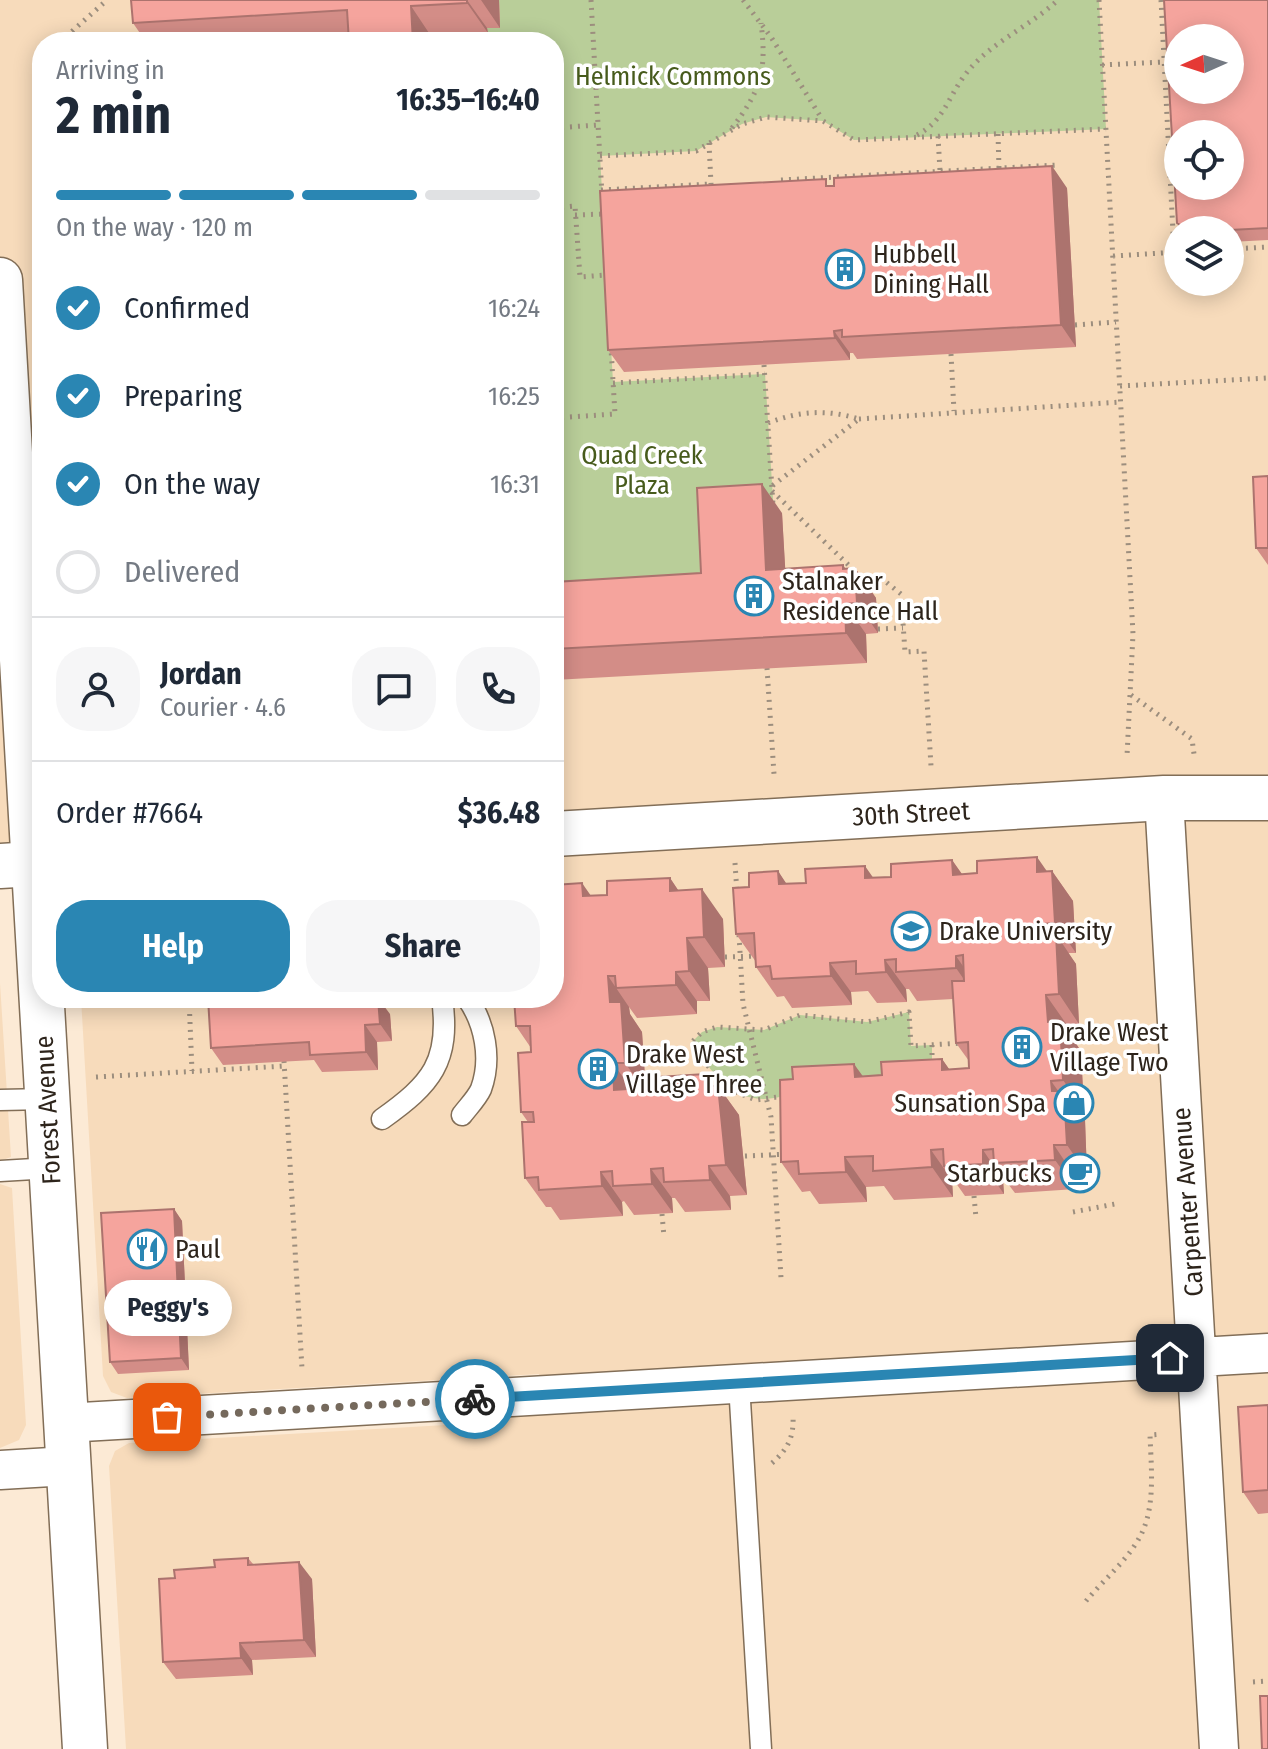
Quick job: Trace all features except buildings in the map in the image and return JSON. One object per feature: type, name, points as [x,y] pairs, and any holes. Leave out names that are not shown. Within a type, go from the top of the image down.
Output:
[{"type":"main road","name":"Forest Avenue","points":[[0,280],[9,571],[32,939]]},
{"type":"main road","name":"30th Street","points":[[564,833],[1164,798],[1268,798]]},
{"type":"main road","name":"Forest Avenue","points":[[38,1008],[47,1099],[85,1749]]},
{"type":"street","name":"Carpenter Avenue","points":[[1164,798],[1219,1749]]},
{"type":"street","points":[[65,1423],[1268,1353]]},
{"type":"street","points":[[0,1470],[68,1466]]},
{"type":"lane","points":[[382,1119],[417,1094],[433,1075],[445,1021],[443,1008]]},
{"type":"lane","points":[[462,1115],[480,1089],[487,1048],[474,1008]]},
{"type":"lane","points":[[0,1100],[47,1099]]},
{"type":"lane","points":[[0,1171],[51,1168]]},
{"type":"lane","points":[[739,1384],[761,1749]]},
{"type":"path","points":[[71,32],[107,0]]},
{"type":"path","points":[[591,0],[604,229]]},
{"type":"path","points":[[743,0],[823,121],[854,140],[1106,129]]},
{"type":"path","points":[[912,138],[935,126],[963,78],[978,61],[1058,0]]},
{"type":"path","points":[[1099,0],[1133,634],[1127,756]]},
{"type":"path","points":[[1102,65],[1164,62],[1161,0]]},
{"type":"path","points":[[730,131],[757,92],[763,73],[760,22]]},
{"type":"path","points":[[1167,104],[1174,216]]},
{"type":"path","points":[[600,156],[696,151],[730,131],[766,117],[823,121]]},
{"type":"path","points":[[564,127],[598,125]]},
{"type":"path","points":[[998,134],[999,168]]},
{"type":"path","points":[[938,136],[941,183]]},
{"type":"path","points":[[709,143],[712,196]]},
{"type":"path","points":[[781,180],[1057,165]]},
{"type":"path","points":[[844,177],[845,192]]},
{"type":"path","points":[[601,190],[711,184]]},
{"type":"path","points":[[564,207],[575,206],[580,277],[606,275]]},
{"type":"path","points":[[575,215],[603,214]]},
{"type":"path","points":[[1244,248],[1268,247]]},
{"type":"path","points":[[1113,256],[1164,253]]},
{"type":"path","points":[[606,260],[607,291]]},
{"type":"path","points":[[1075,325],[1116,322]]},
{"type":"path","points":[[564,417],[615,414],[610,337]]},
{"type":"path","points":[[951,354],[954,411]]},
{"type":"path","points":[[764,365],[774,514]]},
{"type":"path","points":[[613,383],[765,374]]},
{"type":"path","points":[[1120,386],[1268,378]]},
{"type":"path","points":[[768,423],[807,413],[836,412],[859,419],[1121,402]]},
{"type":"path","points":[[772,488],[859,419]]},
{"type":"path","points":[[772,488],[863,579],[881,578],[901,594],[905,652],[924,651],[931,766]]},
{"type":"path","points":[[869,579],[869,588]]},
{"type":"path","points":[[878,629],[903,628]]},
{"type":"path","points":[[767,668],[774,774]]},
{"type":"path","points":[[1130,695],[1192,739],[1194,754]]},
{"type":"path","points":[[735,860],[737,901]]},
{"type":"path","points":[[739,929],[743,1004],[766,1099],[773,1154],[781,1278]]},
{"type":"path","points":[[725,957],[756,956]]},
{"type":"path","points":[[189,1008],[192,1071]]},
{"type":"path","points":[[789,1094],[766,1099],[739,1096],[723,1087],[714,1071],[697,1055],[692,1042],[702,1032],[717,1027],[773,1028],[800,1015],[867,1022],[909,1012],[911,1046],[974,1043]]},
{"type":"path","points":[[924,1072],[932,1064],[932,1045]]},
{"type":"path","points":[[96,1077],[284,1064],[302,1369]]},
{"type":"path","points":[[745,1156],[800,1153]]},
{"type":"path","points":[[974,1196],[976,1218]]},
{"type":"path","points":[[1073,1212],[1115,1204]]},
{"type":"path","points":[[662,1214],[664,1237]]},
{"type":"path","points":[[770,1475],[772,1463],[794,1434],[793,1415]]},
{"type":"path","points":[[1086,1601],[1135,1544],[1144,1527],[1150,1497],[1150,1435],[1162,1434]]},
{"type":"path","points":[[1252,1682],[1268,1681]]},
{"type":"shaded area","name":"Drake University","points":[[0,0],[1268,0],[1268,1749],[126,1749],[109,1466],[115,1451],[129,1443],[463,1424],[462,1395],[541,1390],[539,1374],[127,1398],[111,1392],[103,1376],[82,1008],[564,1008],[564,32],[32,32],[32,861],[0,863]]},
{"type":"shaded area","points":[[0,983],[11,1157],[0,1161]]},
{"type":"shaded area","points":[[0,1184],[12,1188],[26,1425],[19,1440],[0,1448]]},
{"type":"green space","points":[[499,0],[1099,0],[1106,129],[854,140],[823,121],[766,117],[742,124],[696,151],[600,156],[613,382],[765,374],[774,514],[722,603],[564,612],[564,32],[487,32],[487,28],[500,28]]},
{"type":"green space","points":[[909,1012],[911,1046],[932,1045],[932,1064],[916,1080],[756,1098],[723,1087],[692,1042],[702,1032],[717,1027],[764,1030],[800,1015],[867,1022]]},
{"type":"way so far","points":[[167,1417],[475,1399]]},
{"type":"place","name":"Hubbell Dining Hall","points":[[845,269]]},
{"type":"place","name":"Stalnaker Residence Hall","points":[[754,596]]},
{"type":"place","name":"Drake University","points":[[911,931]]},
{"type":"place","name":"Drake West Village Two","points":[[1022,1047]]},
{"type":"place","name":"Drake West Village Three","points":[[598,1069]]},
{"type":"place","name":"Sunsation Spa","points":[[1074,1103]]},
{"type":"place","name":"Starbucks","points":[[1080,1173]]},
{"type":"place","name":"Paul","points":[[147,1249]]},
{"type":"place","name":"Peggy's","points":[[167,1417]]},
{"type":"route","points":[[475,1399],[1170,1358]]},
{"type":"park label","name":"Helmick Commons","points":[[673,76]]},
{"type":"park label","name":"Quad Creek Plaza","points":[[642,470]]}]
